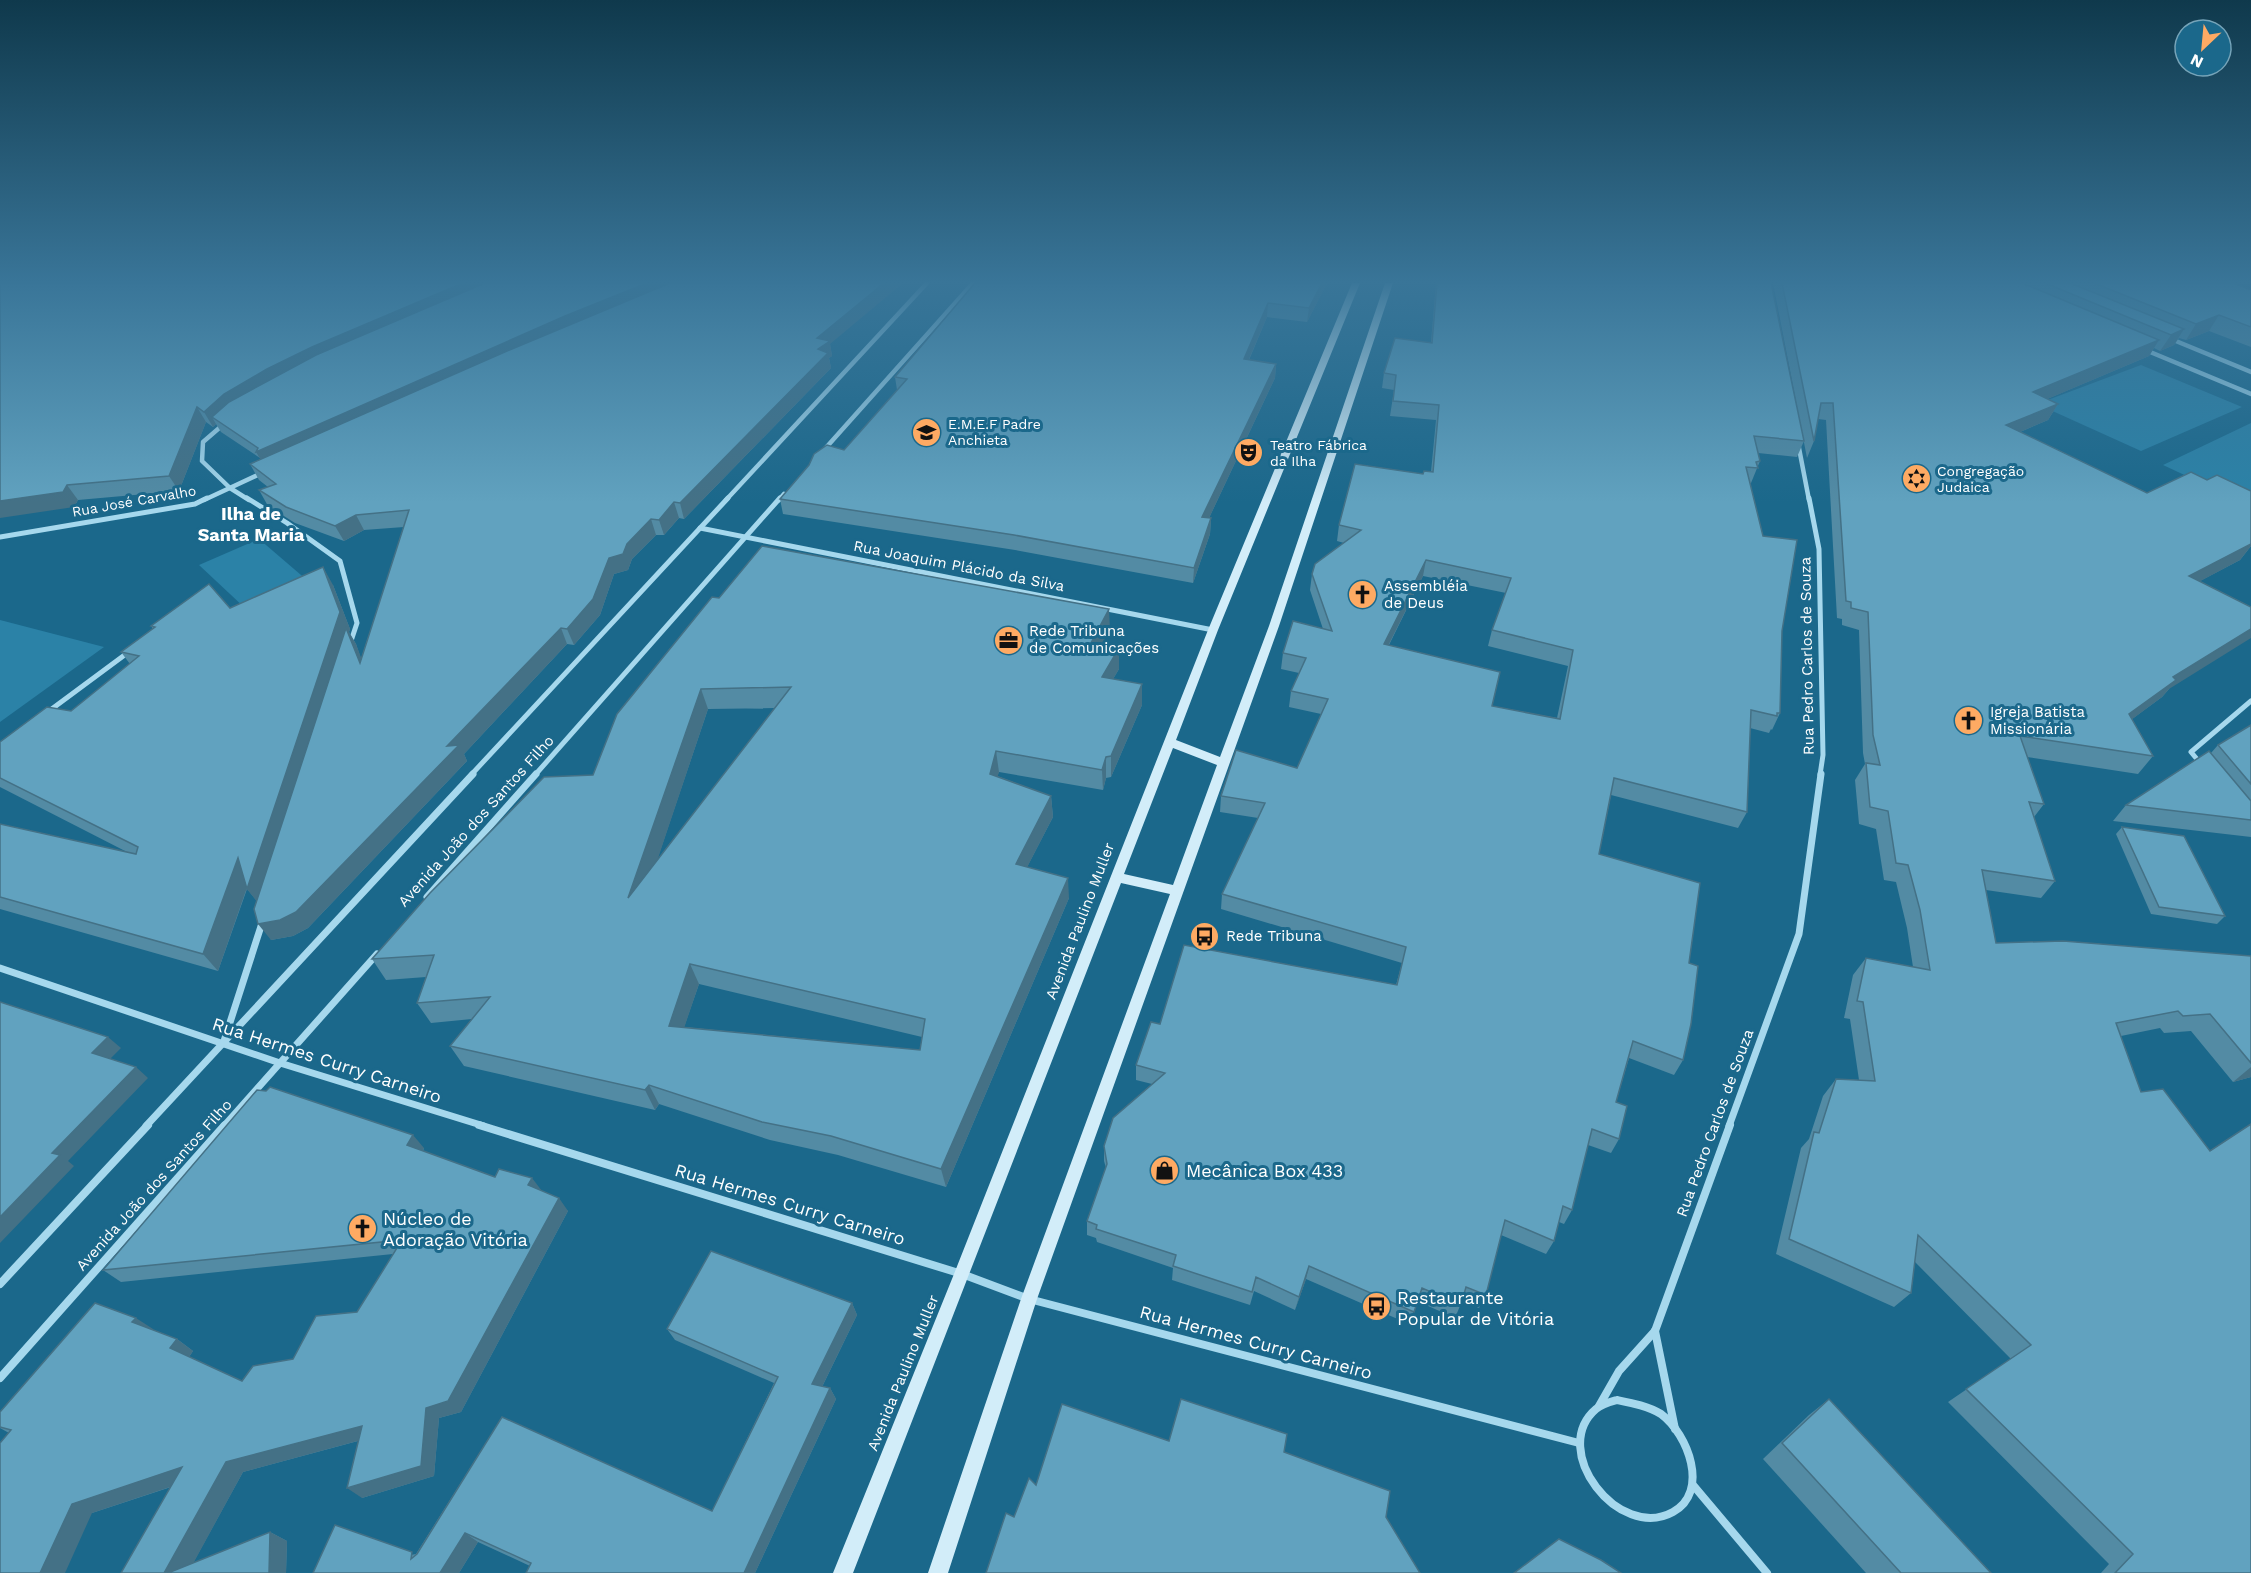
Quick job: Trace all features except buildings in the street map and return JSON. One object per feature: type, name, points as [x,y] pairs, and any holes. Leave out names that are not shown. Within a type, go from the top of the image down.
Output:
[{"type":"main road","name":"Avenida Paulino Muller","points":[[843,1573],[1213,630],[1326,356]]},
{"type":"main road","points":[[938,1573],[1029,1299],[1274,626],[1364,356]]},
{"type":"main road","points":[[1170,742],[1224,763]]},
{"type":"main road","points":[[1116,876],[1178,891]]},
{"type":"street","points":[[0,1284],[859,356]]},
{"type":"street","points":[[817,458],[908,356]]},
{"type":"street","points":[[2161,356],[2251,394]]},
{"type":"street","points":[[2214,356],[2251,372]]},
{"type":"street","points":[[229,419],[203,442],[202,461],[230,488],[287,523],[340,561],[357,623],[346,658]]},
{"type":"street","name":"Rua Pedro Carlos de Souza","points":[[1599,1406],[1619,1371],[1655,1331],[1799,934],[1823,755],[1818,549],[1796,434]]},
{"type":"street","name":"Rua José Carvalho","points":[[0,537],[195,504],[270,469]]},
{"type":"street","name":"Avenida João dos Santos Filho","points":[[423,902],[786,492]]},
{"type":"street","name":"Rua Joaquim Plácido da Silva","points":[[700,528],[1213,630]]},
{"type":"street","points":[[47,713],[140,644]]},
{"type":"street","points":[[2206,770],[2191,752],[2251,701]]},
{"type":"street","points":[[223,1045],[267,908]]},
{"type":"street","name":"Avenida João dos Santos Filho","points":[[0,1377],[383,947]]},
{"type":"street","name":"Rua Hermes Curry Carneiro","points":[[0,968],[223,1045],[962,1274],[1029,1299],[1579,1443]]},
{"type":"street","points":[[1655,1331],[1676,1430],[1692,1460],[1693,1485],[1684,1505],[1667,1518],[1644,1519],[1620,1510],[1599,1492],[1584,1468],[1579,1443],[1585,1422],[1599,1406],[1617,1400],[1640,1404],[1662,1416],[1676,1430]]},
{"type":"street","points":[[1693,1485],[1767,1573]]},
{"type":"shaded area","points":[[2141,365],[2242,407],[2141,451],[2037,404]]},
{"type":"shaded area","points":[[2251,423],[2251,506],[2163,465]]},
{"type":"shaded area","points":[[259,539],[308,581],[246,609],[199,565]]},
{"type":"shaded area","points":[[0,620],[104,647],[0,722]]},
{"type":"place","name":"E.M.E.F Padre Anchieta","points":[[927,432]]},
{"type":"place","name":"Teatro Fábrica da Ilha","points":[[1249,453]]},
{"type":"place","name":"Congregação Judaica","points":[[1916,479]]},
{"type":"place","name":"Assembléia de Deus","points":[[1363,595]]},
{"type":"place","name":"Rede Tribuna de Comunicações","points":[[1008,640]]},
{"type":"place","name":"Igreja Batista Missionária","points":[[1969,721]]},
{"type":"place","name":"Rede Tribuna","points":[[1205,936]]},
{"type":"place","name":"Mecânica Box 433","points":[[1165,1170]]},
{"type":"place","name":"Núcleo de Adoração Vitória","points":[[362,1228]]},
{"type":"place","name":"Restaurante Popular de Vitória","points":[[1376,1307]]},
{"type":"district","name":"Ilha de Santa Maria","points":[[251,523]]}]
